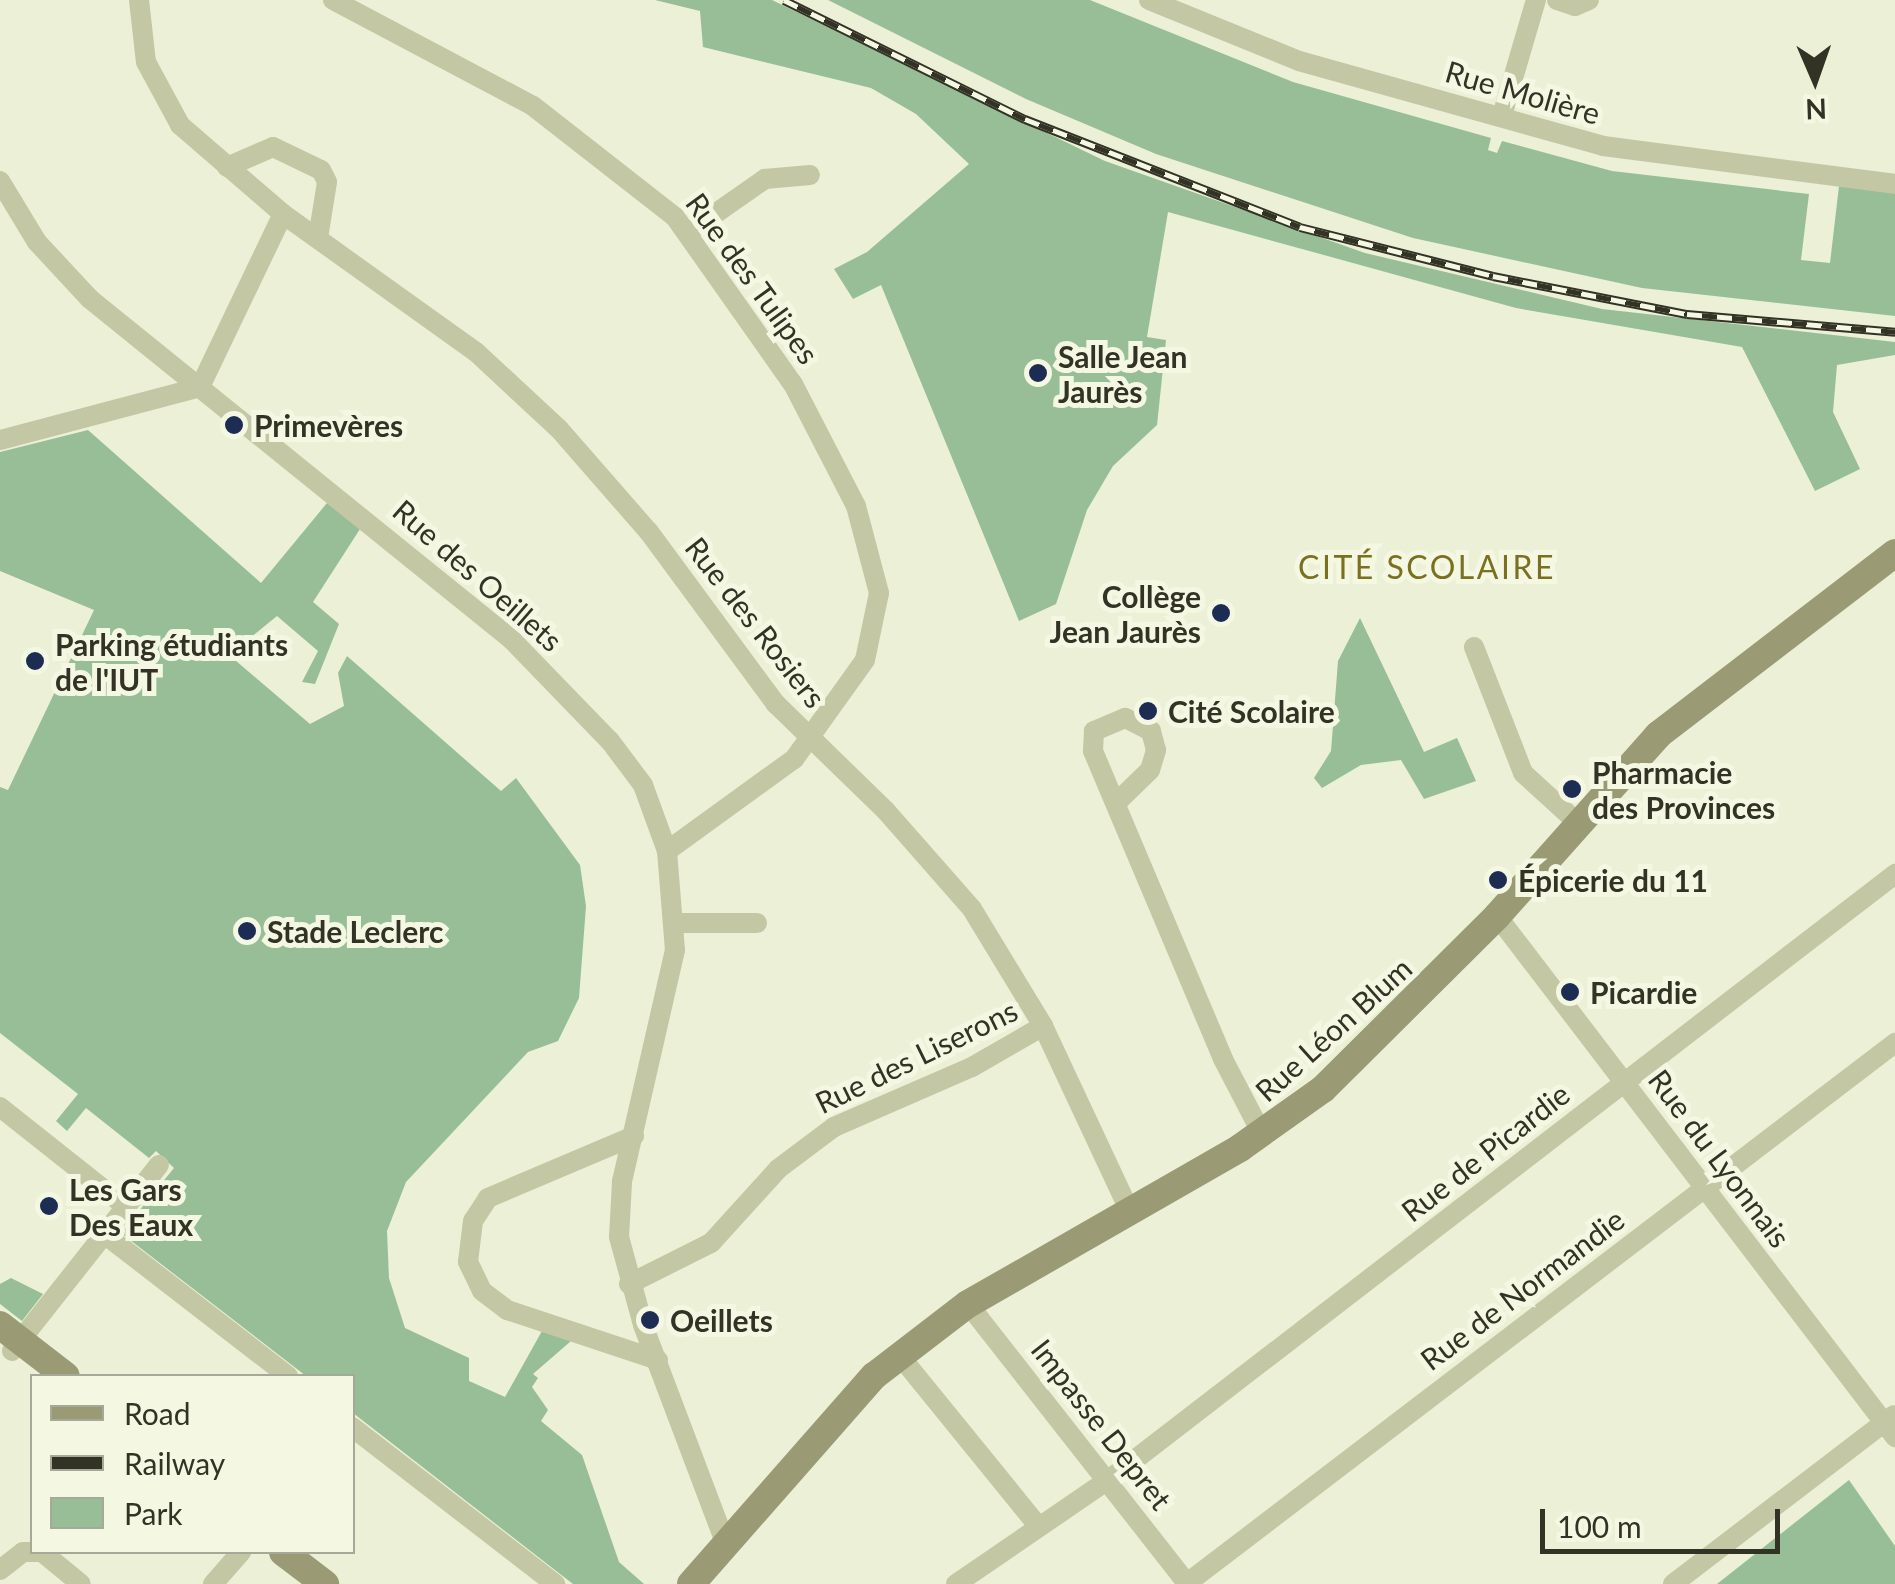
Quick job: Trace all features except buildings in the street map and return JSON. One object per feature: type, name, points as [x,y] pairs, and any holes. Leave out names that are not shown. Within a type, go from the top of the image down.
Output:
[{"type":"street","name":"Rue des Rosiers","points":[[139,0],[140,37],[156,90],[180,125],[283,214],[476,352],[559,429],[649,532],[738,656],[808,737],[962,897],[1043,1026],[1130,1212]]},
{"type":"street","name":"Rue des Tulipes","points":[[333,0],[534,106],[622,170],[689,232],[793,384],[869,540],[878,592],[873,637],[851,684],[794,758],[667,851]]},
{"type":"street","name":"Rue Molière","points":[[1150,0],[1299,60],[1620,150],[1895,184]]},
{"type":"street","points":[[1502,116],[1536,0]]},
{"type":"street","points":[[1557,0],[1575,6],[1589,0]]},
{"type":"street","points":[[227,167],[273,148],[321,170],[327,182],[318,238]]},
{"type":"street","points":[[689,232],[765,179],[810,175]]},
{"type":"street","name":"Rue des Oeillets","points":[[0,181],[16,214],[65,275],[512,639],[633,768],[667,851],[676,923],[618,1219],[629,1284],[725,1542]]},
{"type":"street","points":[[0,440],[200,386],[283,214]]},
{"type":"street","name":"Rue Léon Blum","points":[[692,1584],[805,1448],[900,1356],[968,1304],[1262,1134],[1323,1090],[1497,916],[1658,735],[1895,554]]},
{"type":"street","points":[[1474,647],[1524,773],[1578,822]]},
{"type":"street","points":[[1116,802],[1223,1059],[1262,1134]]},
{"type":"street","name":"Rue de Picardie","points":[[956,1584],[1111,1478],[1895,874]]},
{"type":"street","name":"Rue du Lyonnais","points":[[1497,916],[1704,1188],[1892,1425]]},
{"type":"street","points":[[676,923],[757,922]]},
{"type":"street","name":"Rue des Liserons","points":[[629,1284],[712,1243],[778,1169],[834,1127],[972,1067],[1043,1026]]},
{"type":"street","name":"Rue de Normandie","points":[[1187,1584],[1895,1044]]},
{"type":"street","points":[[0,1107],[125,1206]]},
{"type":"street","points":[[634,1136],[488,1198],[473,1221],[468,1262],[482,1291],[507,1310],[658,1360]]},
{"type":"street","points":[[8,1339],[159,1164]]},
{"type":"street","points":[[103,1233],[285,1374]]},
{"type":"street","name":"Impasse Depret","points":[[968,1304],[1111,1478],[1187,1584]]},
{"type":"street","points":[[8,1339],[42,1374]]},
{"type":"street","points":[[8,1339],[63,1374]]},
{"type":"street","points":[[900,1356],[1038,1526]]},
{"type":"street","points":[[1673,1584],[1892,1425]]},
{"type":"street","points":[[355,1429],[555,1584]]},
{"type":"street","points":[[0,1570],[22,1552],[30,1552]]},
{"type":"street","points":[[44,1554],[81,1584]]},
{"type":"street","points":[[212,1584],[239,1554]]},
{"type":"street","points":[[287,1554],[325,1584]]},
{"type":"green space","name":"Salle Jean Jaurès","points":[[655,0],[772,0],[1105,161],[1365,253],[1602,309],[1895,342],[1895,355],[1837,365],[1833,412],[1860,469],[1815,491],[1742,347],[1516,308],[1168,212],[1147,337],[1166,340],[1157,425],[1113,466],[1087,510],[1056,604],[1019,621],[881,285],[853,299],[834,269],[867,252],[969,164],[916,114],[871,88],[703,47],[700,11]]},
{"type":"green space","points":[[828,0],[1090,0],[1293,82],[1491,138],[1488,150],[1497,153],[1502,141],[1612,171],[1809,194],[1801,260],[1830,263],[1839,186],[1895,192],[1895,316],[1642,288],[1413,238],[1156,154],[1026,99]]},
{"type":"green space","points":[[88,430],[261,583],[327,503],[360,529],[313,602],[339,624],[315,684],[302,682],[318,651],[277,616],[229,655],[310,724],[344,706],[338,673],[347,656],[501,791],[516,778],[580,865],[586,906],[579,998],[558,1041],[528,1052],[406,1182],[387,1231],[389,1278],[405,1328],[469,1358],[469,1381],[505,1397],[542,1331],[571,1341],[533,1374],[538,1378],[532,1387],[548,1410],[541,1421],[582,1455],[619,1562],[644,1584],[573,1584],[355,1415],[355,1374],[303,1374],[121,1233],[174,1168],[156,1151],[149,1158],[86,1108],[67,1131],[56,1121],[78,1094],[0,1033],[0,787],[8,790],[94,610],[0,571],[0,452]]},
{"type":"green space","points":[[1360,618],[1424,752],[1457,738],[1476,781],[1424,799],[1401,760],[1361,765],[1322,788],[1314,778],[1331,751],[1338,661]]},
{"type":"green space","points":[[11,1278],[43,1294],[22,1321],[0,1304],[0,1284]]},
{"type":"green space","points":[[1849,1480],[1895,1546],[1895,1584],[1717,1584]]},
{"type":"railway","points":[[784,0],[1025,119],[1300,227],[1493,276],[1687,314],[1895,332]]},
{"type":"place","name":"Salle Jean Jaurès","points":[[1038,373]]},
{"type":"place","name":"Primevères","points":[[234,425]]},
{"type":"place","name":"Collège Jean Jaurès","points":[[1221,613]]},
{"type":"place","name":"Parking étudiants de l'IUT","points":[[35,661]]},
{"type":"place","name":"Cité Scolaire","points":[[1148,711]]},
{"type":"place","name":"Pharmacie des Provinces","points":[[1572,789]]},
{"type":"place","name":"Épicerie du 11","points":[[1498,880]]},
{"type":"place","name":"Stade Leclerc","points":[[247,931]]},
{"type":"place","name":"Picardie","points":[[1570,992]]},
{"type":"place","name":"Les Gars Des Eaux","points":[[49,1206]]},
{"type":"place","name":"Oeillets","points":[[650,1320]]},
{"type":"district","name":"CITÉ SCOLAIRE","points":[[1427,567]]}]
